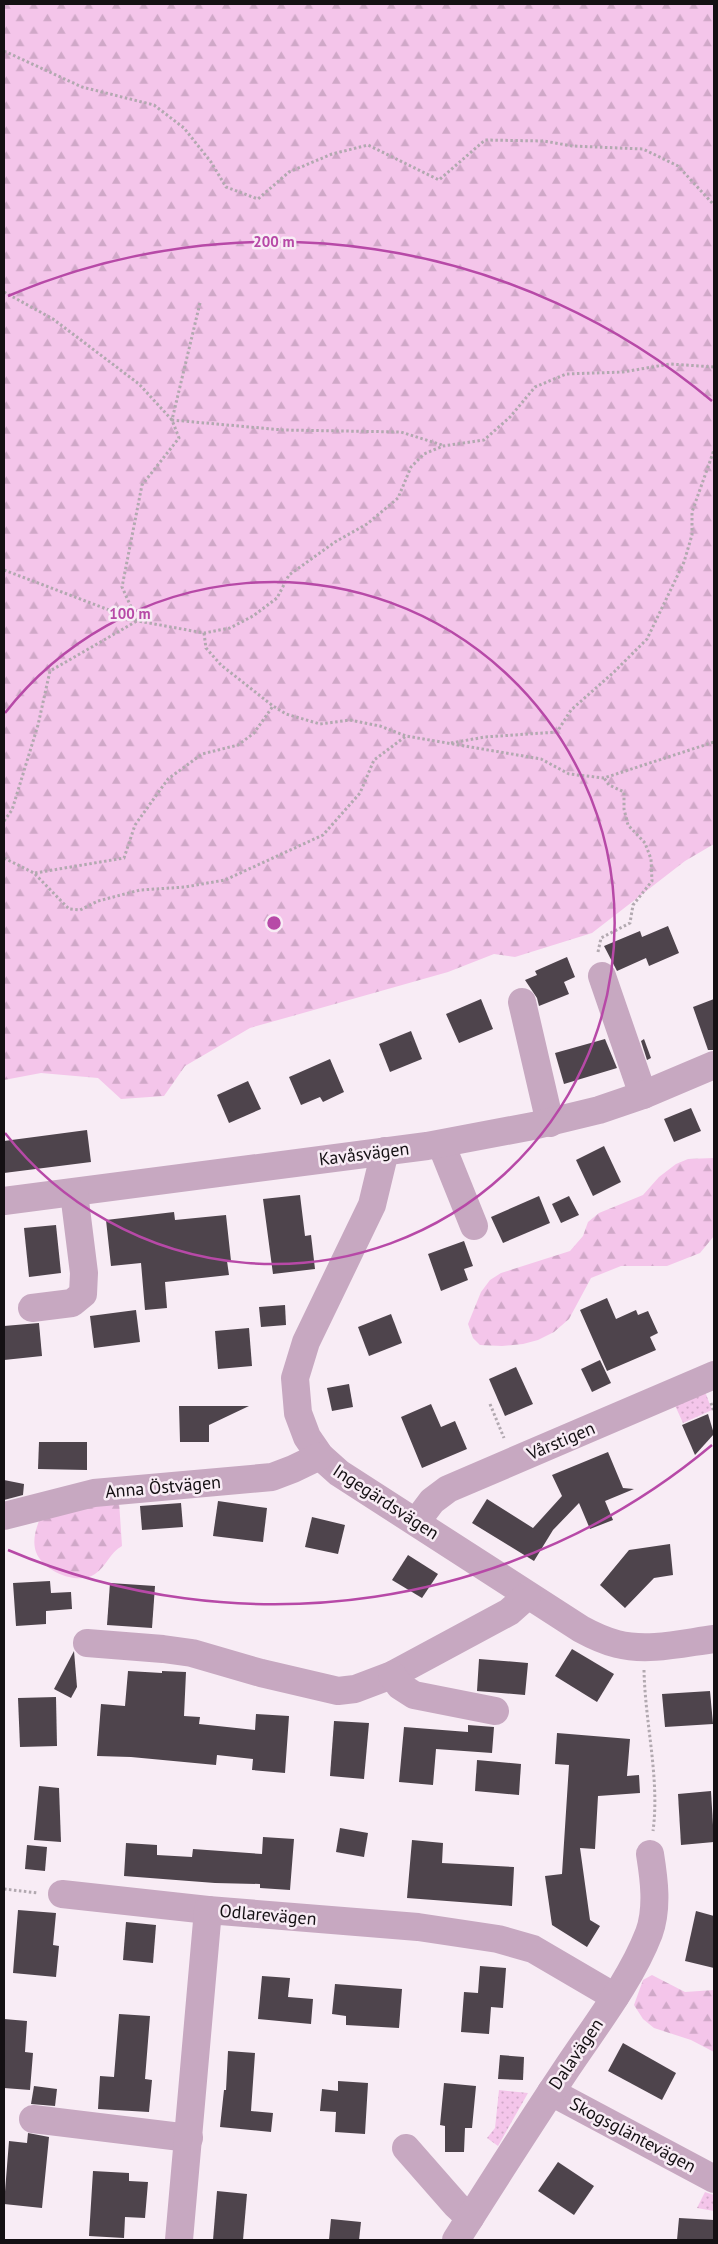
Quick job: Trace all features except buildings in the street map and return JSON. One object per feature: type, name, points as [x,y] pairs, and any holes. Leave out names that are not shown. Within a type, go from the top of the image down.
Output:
[{"type":"street","points":[[602,976],[643,1095]]},
{"type":"street","points":[[516,1011],[542,1125]]},
{"type":"street","name":"Kavåsvägen","points":[[4,1201],[441,1144],[542,1125],[643,1095],[714,1065]]},
{"type":"street","points":[[441,1144],[474,1226]]},
{"type":"street","name":"Ingegärdsvägen","points":[[385,1151],[372,1206],[306,1342],[297,1368],[295,1392],[298,1413],[307,1436],[320,1456],[339,1473],[416,1521],[527,1596],[591,1634],[616,1644],[644,1647],[714,1639]]},
{"type":"street","points":[[32,1308],[72,1303],[83,1294],[84,1274],[74,1193]]},
{"type":"street","name":"Vårstigen","points":[[416,1521],[432,1501],[448,1490],[714,1375]]},
{"type":"street","name":"Anna Östvägen","points":[[4,1516],[94,1493],[272,1477],[320,1456]]},
{"type":"street","points":[[87,1643],[192,1653],[260,1673],[338,1691],[355,1689],[392,1675],[509,1612],[527,1596]]},
{"type":"street","points":[[392,1675],[400,1686],[414,1695],[495,1711]]},
{"type":"street","name":"Dalavägen","points":[[456,2240],[614,1997],[649,1931],[654,1886],[650,1854]]},
{"type":"street","points":[[62,1894],[208,1910]]},
{"type":"street","name":"Odlarevägen","points":[[179,2240],[208,1910],[418,1928],[498,1939],[533,1949],[614,1997]]},
{"type":"street","name":"Skogsgläntevägen","points":[[551,2092],[714,2179]]},
{"type":"street","points":[[33,2119],[189,2138]]},
{"type":"street","points":[[406,2148],[456,2205],[470,2218]]},
{"type":"path","points":[[4,51],[82,86],[154,105],[184,128],[211,162],[226,187],[258,199],[290,172],[332,154],[368,145],[439,180],[485,140],[544,141],[572,146],[644,149],[678,166],[714,205]]},
{"type":"path","points":[[4,292],[53,319],[139,384],[172,420],[179,438],[142,486],[122,587],[138,621]]},
{"type":"path","points":[[172,420],[200,303]]},
{"type":"path","points":[[4,570],[138,621],[204,633],[230,628],[253,616],[277,598],[289,576],[335,542],[367,524],[398,498],[411,468],[424,454],[443,446],[484,440],[510,417],[535,387],[566,374],[623,372],[670,364],[714,367]]},
{"type":"path","points":[[172,420],[283,430],[401,432],[443,446]]},
{"type":"path","points":[[448,744],[485,737],[557,732],[570,710],[614,672],[646,639],[684,562],[692,535],[692,512],[714,450]]},
{"type":"path","points":[[4,821],[12,810],[38,725],[50,672],[138,621]]},
{"type":"path","points":[[204,633],[206,648],[221,665],[273,706],[286,714],[320,724],[350,720],[380,726],[406,736],[541,759],[569,774],[604,778],[714,742]]},
{"type":"path","points":[[34,873],[124,858],[134,825],[168,779],[202,754],[238,745],[254,733],[273,706]]},
{"type":"path","points":[[4,858],[34,873],[70,909],[80,910],[98,901],[140,890],[185,887],[225,880],[273,860],[323,835],[360,793],[374,760],[406,736]]},
{"type":"path","points":[[602,976],[597,956],[600,938],[630,923],[633,905],[652,881],[651,859],[645,843],[628,825],[624,809],[624,792],[609,785],[604,778]]},
{"type":"path","points":[[490,1404],[514,1461]]},
{"type":"path","points":[[644,1682],[655,1819],[650,1854]]},
{"type":"path","points":[[4,1890],[34,1893]]},
{"type":"green space","points":[[4,4],[714,4],[714,844],[685,861],[592,933],[515,957],[494,954],[448,972],[250,1028],[185,1066],[164,1096],[121,1099],[98,1078],[41,1073],[4,1080]]},
{"type":"green space","points":[[714,1158],[714,1236],[700,1253],[667,1266],[621,1266],[591,1278],[569,1319],[554,1332],[538,1340],[502,1346],[480,1345],[473,1338],[468,1324],[481,1292],[490,1280],[501,1273],[570,1251],[583,1236],[588,1222],[599,1213],[643,1195],[659,1177],[676,1164],[688,1159]]},
{"type":"green space","points":[[704,1389],[712,1410],[683,1423],[673,1401]]},
{"type":"green space","points":[[119,1501],[122,1546],[114,1552],[95,1574],[79,1578],[61,1575],[40,1559],[36,1552],[34,1539],[40,1518]]},
{"type":"green space","points":[[4,1659],[5,1791],[4,1854]]},
{"type":"green space","points":[[652,1975],[685,1992],[714,1990],[714,2052],[691,2040],[654,2028],[643,2019],[634,2005],[643,1980]]},
{"type":"green space","points":[[499,2090],[528,2093],[498,2146],[487,2138],[495,2128]]},
{"type":"green space","points":[[705,2192],[714,2195],[714,2211],[697,2208]]}]
